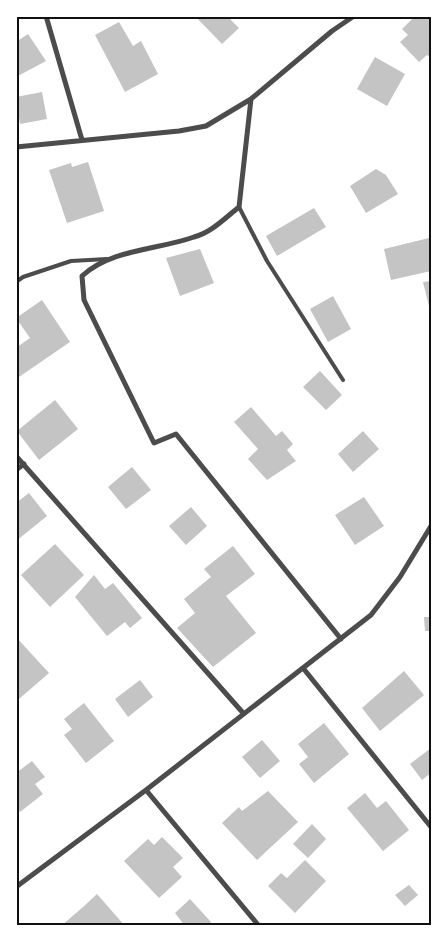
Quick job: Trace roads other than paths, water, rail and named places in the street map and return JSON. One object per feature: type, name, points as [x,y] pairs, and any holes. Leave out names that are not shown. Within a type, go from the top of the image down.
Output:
[{"type":"street","points":[[46,16],[82,140]]},
{"type":"street","points":[[16,147],[179,131],[206,126],[251,99],[332,31],[354,16]]},
{"type":"street","points":[[251,99],[239,207],[216,226],[196,237],[109,259],[94,266],[82,276],[84,300],[154,443],[176,434],[340,639]]},
{"type":"street","points":[[16,456],[244,714]]},
{"type":"street","points":[[16,470],[24,464]]},
{"type":"street","points":[[16,887],[146,790],[371,615],[400,577],[429,533],[431,526]]},
{"type":"street","points":[[303,668],[431,827]]},
{"type":"street","points":[[146,790],[259,926]]},
{"type":"lane","points":[[239,207],[267,261],[343,380]]},
{"type":"lane","points":[[16,282],[23,277],[71,261],[109,259]]}]
